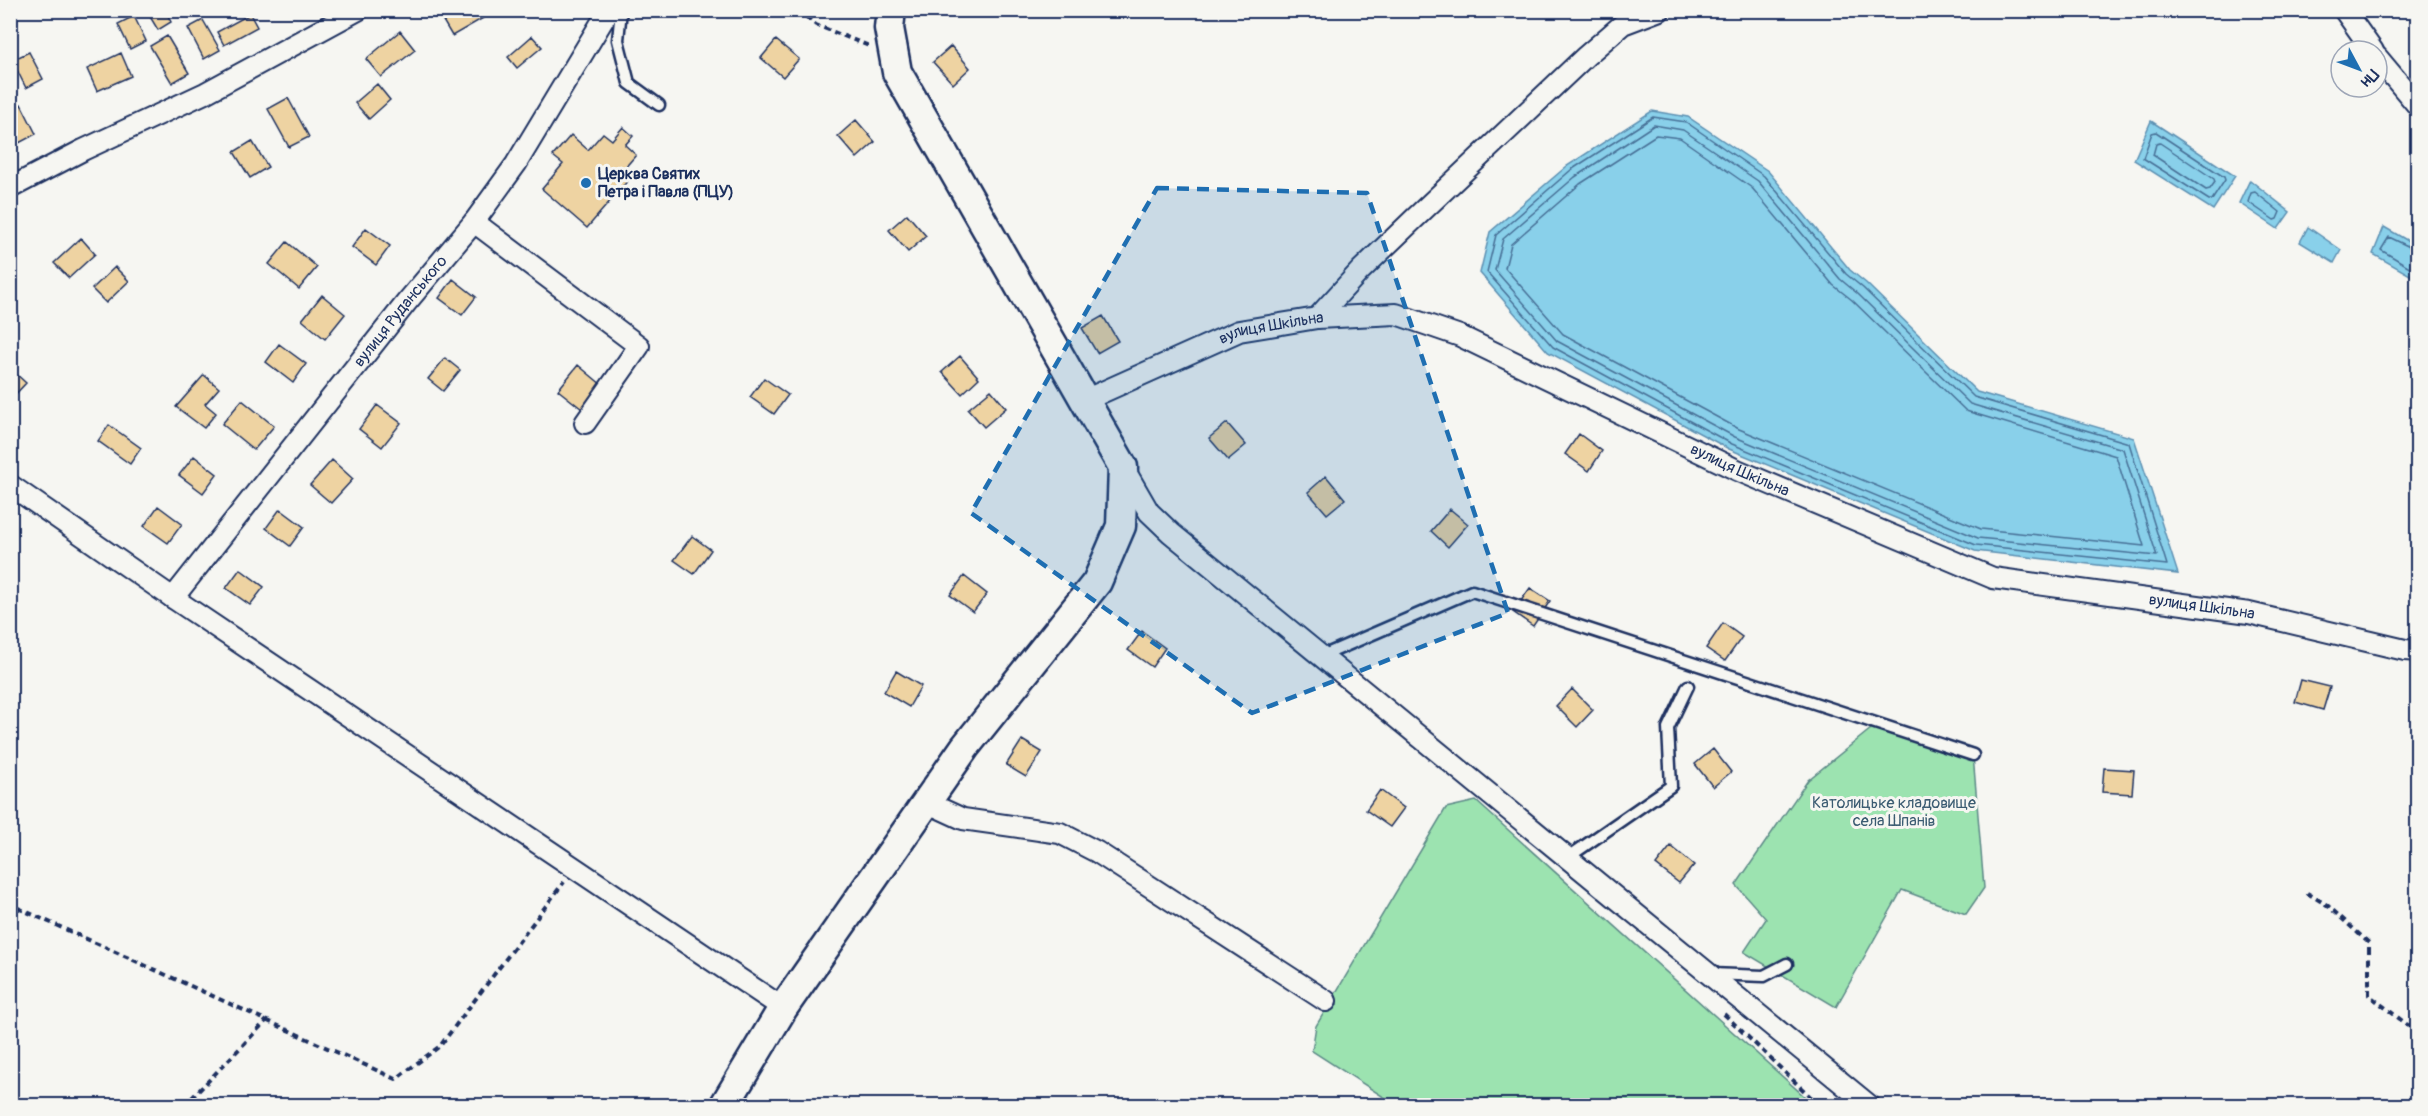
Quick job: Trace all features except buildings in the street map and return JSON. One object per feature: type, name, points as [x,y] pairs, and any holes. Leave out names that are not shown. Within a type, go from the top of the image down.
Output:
[{"type":"street","points":[[10,188],[205,93],[358,10]]},
{"type":"street","name":"вулиця Руданського","points":[[173,598],[406,303],[474,222],[516,164],[609,10]]},
{"type":"street","points":[[891,10],[889,28],[897,72],[1149,512],[1870,1106]]},
{"type":"street","points":[[1317,318],[1413,219],[1592,51],[1623,24],[1660,10]]},
{"type":"street","points":[[2344,10],[2365,39]]},
{"type":"street","points":[[2389,71],[2418,106]]},
{"type":"street","points":[[474,222],[639,346],[585,423]]},
{"type":"street","name":"вулиця Шкільна","points":[[1084,400],[1239,331],[1317,318],[1396,314],[1460,336],[1737,470],[1993,578],[2249,613],[2405,650],[2418,651]]},
{"type":"street","points":[[724,1106],[783,1008],[965,747],[1097,582],[1121,526],[1123,467]]},
{"type":"street","points":[[10,485],[173,598],[783,1008]]},
{"type":"street","points":[[926,802],[963,819],[1060,833],[1088,847],[1326,1001]]},
{"type":"lane","points":[[621,10],[618,40],[629,83],[659,105]]},
{"type":"lane","points":[[1322,656],[1472,591],[1973,755]]},
{"type":"lane","points":[[1567,858],[1671,786],[1668,728],[1688,686]]},
{"type":"lane","points":[[1710,974],[1764,976],[1787,963]]},
{"type":"path","points":[[798,10],[816,26],[894,55]]},
{"type":"path","points":[[10,913],[16,907],[396,1079],[440,1046],[574,868]]},
{"type":"path","points":[[2307,893],[2327,904],[2369,943],[2369,995],[2418,1033]]},
{"type":"path","points":[[184,1106],[267,1020]]},
{"type":"highlighted area","points":[[1157,188],[1367,193],[1508,613],[1252,713],[971,513]]},
{"type":"green space","name":"Католицьке кладовище села Шпанів","points":[[1877,724],[1973,755],[1984,888],[1966,914],[1902,890],[1836,1007],[1744,952],[1766,919],[1736,885],[1808,780]]},
{"type":"green space","points":[[1476,801],[1814,1105],[1396,1105],[1312,1051],[1316,1026],[1446,808]]},
{"type":"water","points":[[1652,111],[1688,117],[1768,171],[1850,270],[1977,392],[2134,438],[2178,574],[1975,551],[1729,449],[1548,352],[1480,273],[1490,232],[1567,166]]},
{"type":"water","points":[[2151,121],[2235,176],[2213,210],[2134,160]]},
{"type":"water","points":[[2250,180],[2290,212],[2278,229],[2239,203]]},
{"type":"water","points":[[2308,227],[2341,250],[2334,263],[2300,242]]},
{"type":"water","points":[[2384,227],[2417,246],[2417,279],[2373,254]]},
{"type":"place","name":"Церква Святих Петра і Павла (ПЦУ)","points":[[586,183]]}]
